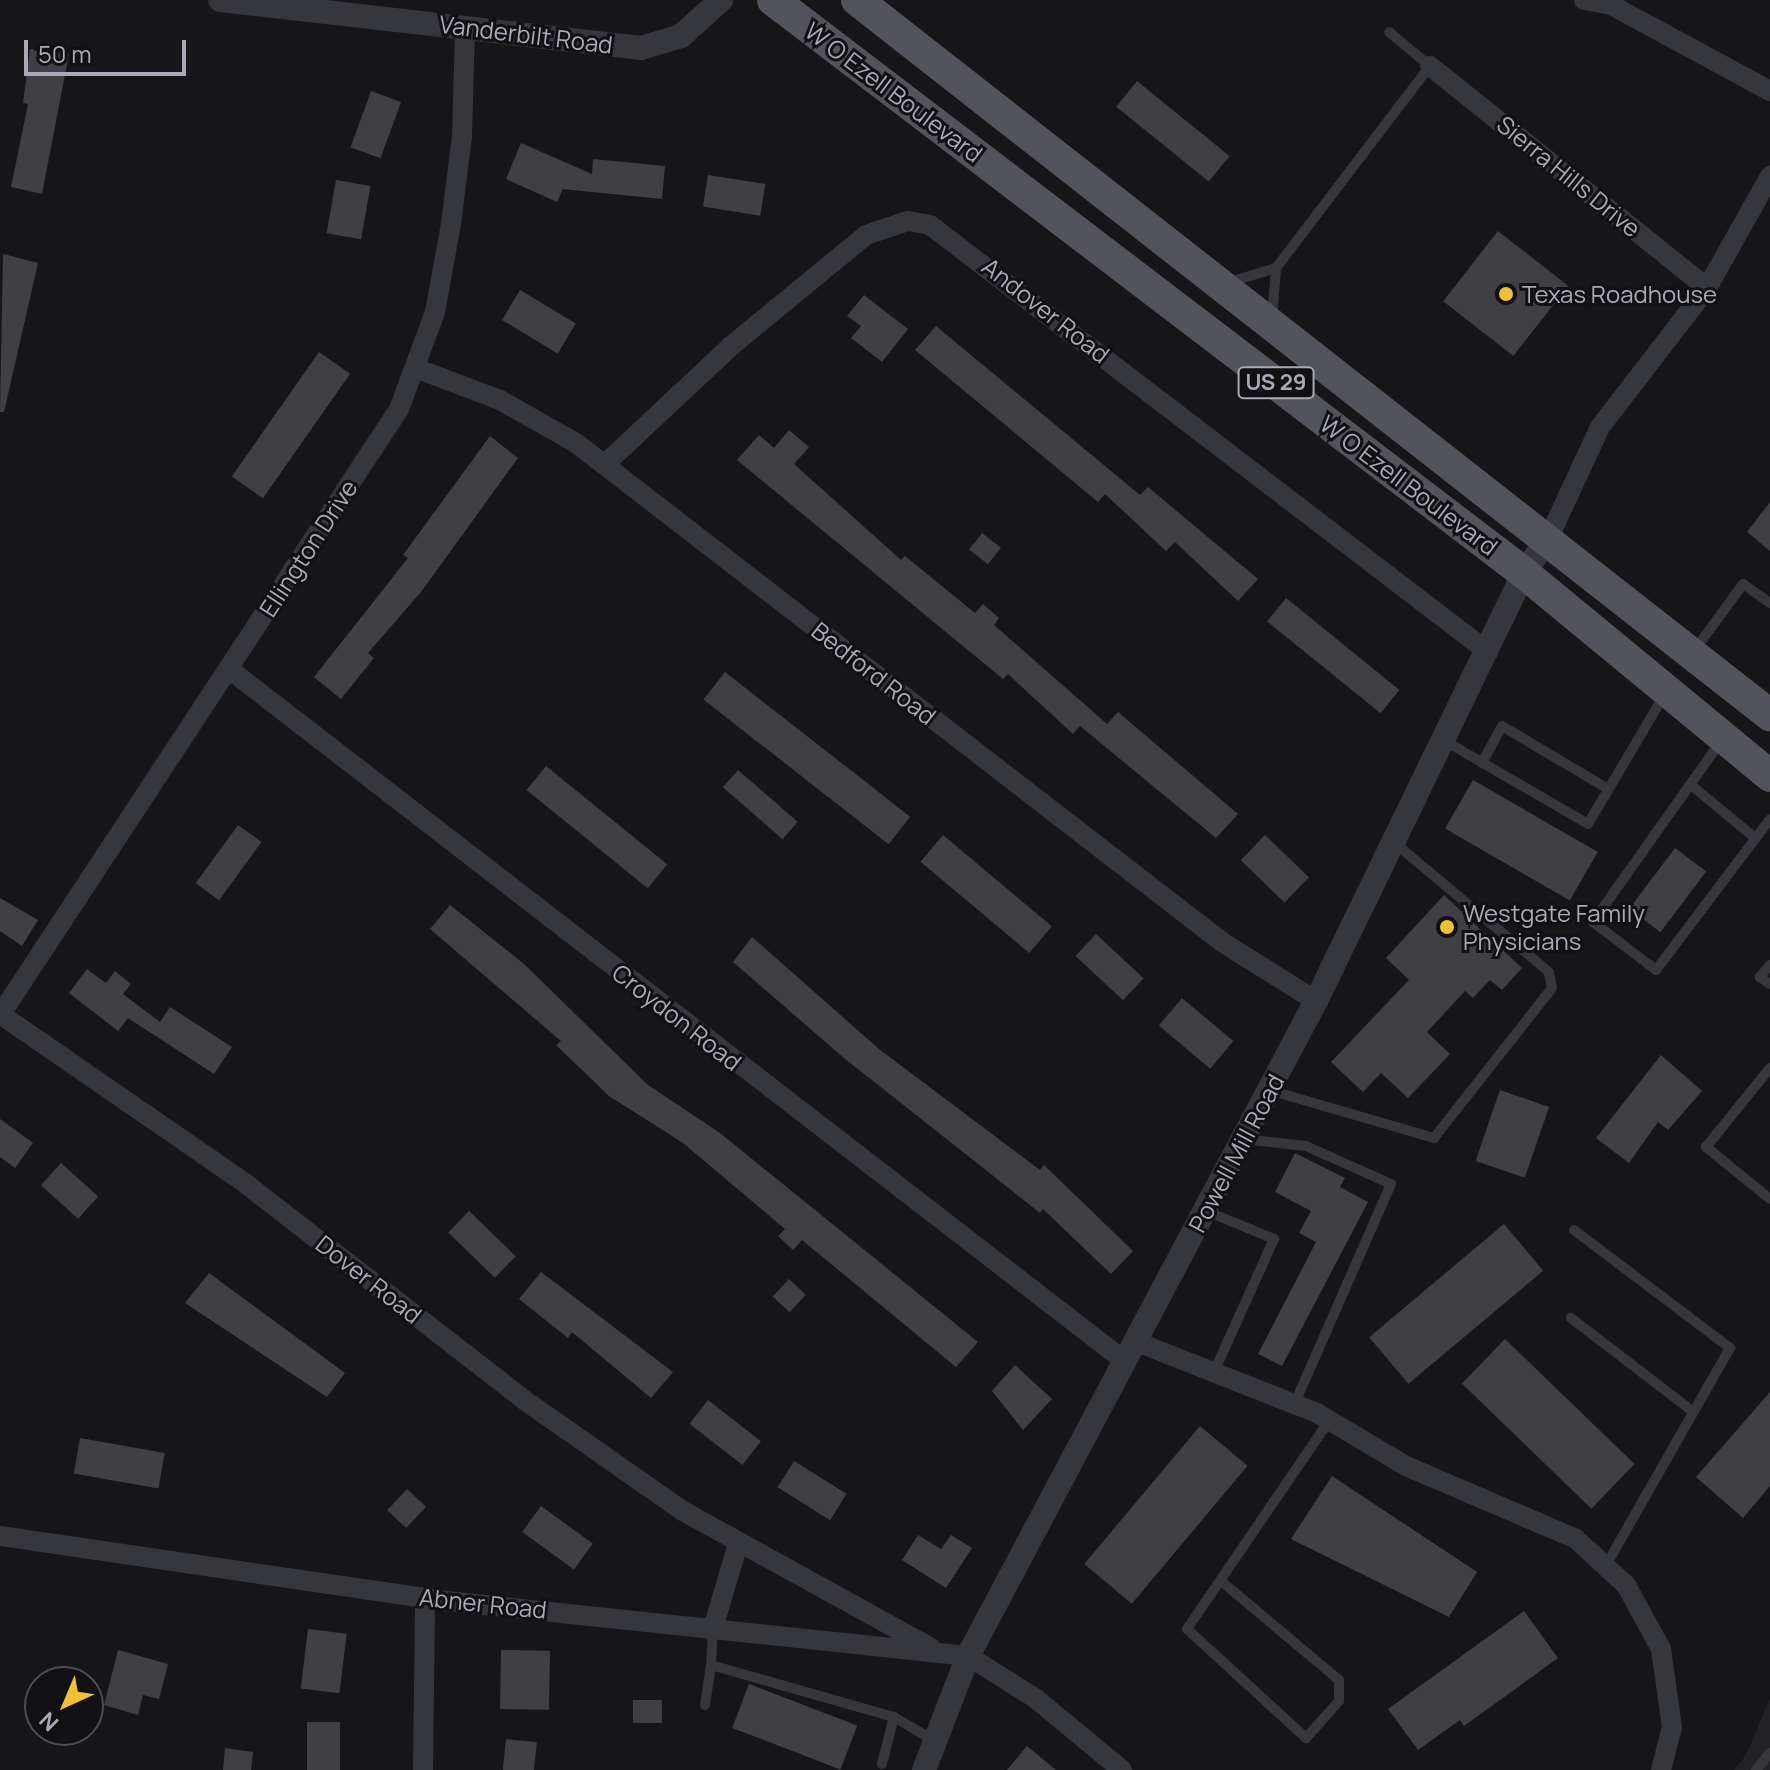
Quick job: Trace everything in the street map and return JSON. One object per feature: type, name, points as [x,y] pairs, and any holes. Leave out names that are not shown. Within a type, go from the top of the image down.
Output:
[{"type":"main road","name":"W O Ezell Boulevard","points":[[773,0],[1524,573],[1770,776]]},
{"type":"main road","name":"W O Ezell Boulevard","points":[[857,0],[1220,285],[1549,537],[1770,715]]},
{"type":"street","name":"Vanderbilt Road","points":[[220,0],[641,48],[681,36],[721,0]]},
{"type":"street","points":[[1584,0],[1611,5],[1770,91]]},
{"type":"street","name":"Ellington Drive","points":[[0,1014],[392,422],[418,369],[451,224],[462,136],[465,26]]},
{"type":"street","name":"Sierra Hills Drive","points":[[1430,66],[1707,288]]},
{"type":"street","points":[[1549,537],[1600,427],[1707,288],[1770,176]]},
{"type":"street","name":"Andover Road","points":[[604,465],[731,346],[866,235],[908,221],[930,225],[1488,652]]},
{"type":"street","name":"Bedford Road","points":[[418,369],[513,406],[604,465],[1222,942],[1316,1001]]},
{"type":"street","name":"Powell Mill Road","points":[[924,1770],[933,1740],[968,1656],[1316,1001],[1396,844],[1524,573],[1549,537]]},
{"type":"street","name":"Croydon Road","points":[[229,669],[1132,1352],[1213,1374],[1294,1405],[1329,1421],[1406,1466],[1576,1539],[1626,1585],[1661,1649],[1672,1727],[1661,1770]]},
{"type":"street","name":"Dover Road","points":[[0,1014],[246,1184],[530,1404],[738,1544],[942,1653]]},
{"type":"street","name":"Abner Road","points":[[0,1536],[425,1597],[968,1656]]},
{"type":"street","points":[[713,1628],[738,1544]]},
{"type":"street","points":[[423,1770],[425,1597]]},
{"type":"street","points":[[968,1656],[1035,1698],[1122,1770]]},
{"type":"lane","points":[[1272,325],[1276,268],[1430,66],[1389,32]]},
{"type":"lane","points":[[1220,285],[1276,268]]},
{"type":"lane","points":[[1693,652],[1743,584],[1770,603]]},
{"type":"lane","points":[[1445,741],[1588,824],[1666,692]]},
{"type":"lane","points":[[1482,763],[1502,726],[1608,789]]},
{"type":"lane","points":[[1722,738],[1593,922],[1656,970],[1770,819]]},
{"type":"lane","points":[[1691,785],[1755,838]]},
{"type":"lane","points":[[1269,1090],[1434,1138],[1552,988],[1549,972],[1396,844]]},
{"type":"lane","points":[[1770,965],[1760,977],[1770,984]]},
{"type":"lane","points":[[1770,1068],[1706,1147],[1770,1199]]},
{"type":"lane","points":[[1243,1139],[1306,1146],[1391,1184],[1294,1405]]},
{"type":"lane","points":[[1206,1211],[1274,1239],[1213,1374]]},
{"type":"lane","points":[[1574,1230],[1730,1348],[1692,1411],[1620,1550],[1605,1567]]},
{"type":"lane","points":[[1571,1318],[1692,1411]]},
{"type":"lane","points":[[1221,1581],[1339,1680],[1339,1701],[1306,1738],[1189,1636],[1188,1621],[1221,1581],[1329,1421]]},
{"type":"lane","points":[[705,1705],[713,1628]]},
{"type":"lane","points":[[711,1665],[894,1717],[933,1740]]},
{"type":"lane","points":[[882,1764],[894,1717]]},
{"type":"lane","points":[[1756,1770],[1770,1753]]},
{"type":"shaded area","points":[[1770,1698],[1770,1770],[1734,1770],[1746,1755]]},
{"type":"building","points":[[30,49],[69,54],[42,194],[11,187],[28,104],[23,103]]},
{"type":"building","points":[[1137,81],[1229,156],[1209,182],[1116,107]]},
{"type":"building","points":[[371,91],[401,102],[381,158],[350,147]]},
{"type":"building","points":[[521,143],[592,174],[593,159],[665,166],[662,199],[563,189],[557,202],[506,179]]},
{"type":"building","points":[[708,175],[765,184],[760,216],[703,207]]},
{"type":"building","points":[[336,180],[370,186],[361,239],[327,233]]},
{"type":"building","name":"Texas Roadhouse","points":[[1498,231],[1568,286],[1513,356],[1443,301]]},
{"type":"building","points":[[3,254],[38,263],[4,412],[0,412]]},
{"type":"building","points":[[520,290],[576,323],[558,353],[502,320]]},
{"type":"building","points":[[864,295],[908,329],[882,362],[851,338],[861,326],[847,316]]},
{"type":"building","points":[[936,326],[1140,495],[1148,487],[1258,579],[1238,601],[1175,542],[1166,551],[1105,494],[1098,502],[915,350]]},
{"type":"building","points":[[319,352],[350,374],[263,498],[232,477]]},
{"type":"building","points":[[789,430],[809,447],[794,464],[901,560],[905,556],[975,613],[983,604],[999,618],[994,625],[1107,724],[1118,712],[1238,814],[1216,838],[1080,726],[1073,734],[1008,674],[1003,679],[737,460],[759,435],[774,448]]},
{"type":"building","points":[[490,436],[518,458],[421,592],[368,653],[374,658],[341,699],[314,677],[408,558],[403,555]]},
{"type":"building","points":[[1770,502],[1770,551],[1747,532]]},
{"type":"building","points":[[982,533],[1001,548],[988,564],[969,550]]},
{"type":"building","points":[[1286,598],[1399,690],[1381,713],[1267,621]]},
{"type":"building","points":[[725,672],[910,817],[889,844],[703,700]]},
{"type":"building","points":[[546,766],[667,864],[648,888],[526,790]]},
{"type":"building","points":[[738,770],[798,822],[783,839],[723,787]]},
{"type":"building","points":[[1473,780],[1598,852],[1570,900],[1445,828]]},
{"type":"building","points":[[238,825],[261,842],[219,900],[196,883]]},
{"type":"building","points":[[943,835],[1052,926],[1029,953],[921,862]]},
{"type":"building","points":[[1265,835],[1309,877],[1285,903],[1241,860]]},
{"type":"building","points":[[1675,848],[1706,871],[1660,932],[1629,909]]},
{"type":"building","points":[[1444,895],[1522,968],[1502,990],[1490,980],[1473,998],[1465,991],[1427,1032],[1450,1054],[1408,1098],[1381,1073],[1363,1092],[1331,1062],[1409,980],[1386,958]]},
{"type":"building","points":[[0,898],[38,920],[22,946],[0,931]]},
{"type":"building","points":[[450,905],[524,964],[648,1085],[720,1133],[978,1342],[956,1367],[802,1240],[793,1250],[778,1236],[785,1229],[683,1143],[609,1096],[556,1045],[561,1041],[430,929]]},
{"type":"building","points":[[1096,934],[1144,978],[1123,1000],[1076,956]]},
{"type":"building","points":[[752,937],[879,1049],[1040,1170],[1044,1165],[1133,1251],[1111,1274],[1043,1209],[1040,1213],[844,1058],[733,962]]},
{"type":"building","points":[[87,969],[106,983],[115,971],[131,984],[123,994],[160,1022],[170,1007],[232,1047],[214,1074],[128,1018],[118,1031],[69,993]]},
{"type":"building","points":[[1182,998],[1233,1041],[1210,1069],[1159,1026]]},
{"type":"building","points":[[1661,1055],[1702,1091],[1668,1130],[1658,1122],[1629,1163],[1596,1138]]},
{"type":"building","points":[[1500,1090],[1549,1107],[1525,1178],[1476,1161]]},
{"type":"building","points":[[0,1119],[33,1143],[15,1168],[0,1157]]},
{"type":"building","points":[[1295,1153],[1345,1178],[1340,1187],[1368,1202],[1282,1366],[1258,1354],[1316,1242],[1299,1233],[1311,1211],[1275,1192]]},
{"type":"building","points":[[61,1163],[98,1196],[78,1219],[41,1185]]},
{"type":"building","points":[[469,1211],[516,1256],[495,1278],[448,1233]]},
{"type":"building","points":[[1504,1224],[1543,1271],[1408,1384],[1369,1337]]},
{"type":"building","points":[[541,1272],[673,1372],[651,1398],[572,1332],[568,1338],[519,1299]]},
{"type":"building","points":[[209,1273],[345,1373],[327,1397],[185,1303]]},
{"type":"building","points":[[789,1279],[806,1295],[789,1312],[773,1297]]},
{"type":"building","points":[[1505,1339],[1634,1464],[1591,1509],[1462,1384]]},
{"type":"building","points":[[1015,1365],[1052,1399],[1023,1430],[992,1391]]},
{"type":"building","points":[[1770,1392],[1770,1486],[1743,1518],[1696,1477]]},
{"type":"building","points":[[708,1400],[761,1441],[742,1465],[690,1424]]},
{"type":"building","points":[[1200,1426],[1247,1466],[1132,1604],[1084,1564]]},
{"type":"building","points":[[80,1438],[165,1453],[158,1488],[74,1473]]},
{"type":"building","points":[[794,1461],[847,1494],[830,1520],[778,1487]]},
{"type":"building","points":[[1332,1476],[1477,1572],[1449,1617],[1291,1539]]},
{"type":"building","points":[[407,1489],[426,1507],[406,1528],[387,1510]]},
{"type":"building","points":[[541,1506],[593,1544],[574,1570],[522,1532]]},
{"type":"building","points":[[918,1535],[941,1549],[951,1535],[972,1548],[946,1588],[902,1560]]},
{"type":"building","points":[[1524,1611],[1558,1658],[1464,1726],[1460,1720],[1418,1750],[1388,1709]]},
{"type":"building","points":[[308,1629],[347,1634],[339,1693],[301,1689]]},
{"type":"building","points":[[118,1650],[168,1664],[159,1699],[143,1695],[138,1715],[104,1705]]},
{"type":"building","points":[[501,1650],[550,1651],[549,1710],[500,1709]]},
{"type":"building","points":[[749,1684],[857,1726],[840,1769],[732,1728]]},
{"type":"building","points":[[633,1700],[662,1700],[662,1723],[633,1723]]},
{"type":"building","points":[[307,1722],[340,1722],[340,1770],[307,1770]]},
{"type":"building","points":[[506,1739],[537,1742],[534,1770],[503,1770]]},
{"type":"building","points":[[1027,1746],[1056,1770],[1007,1770]]},
{"type":"building","points":[[225,1748],[253,1752],[251,1770],[223,1770]]},
{"type":"place","name":"Texas Roadhouse","points":[[1506,294]]},
{"type":"place","name":"Westgate Family Physicians","points":[[1447,927]]}]
